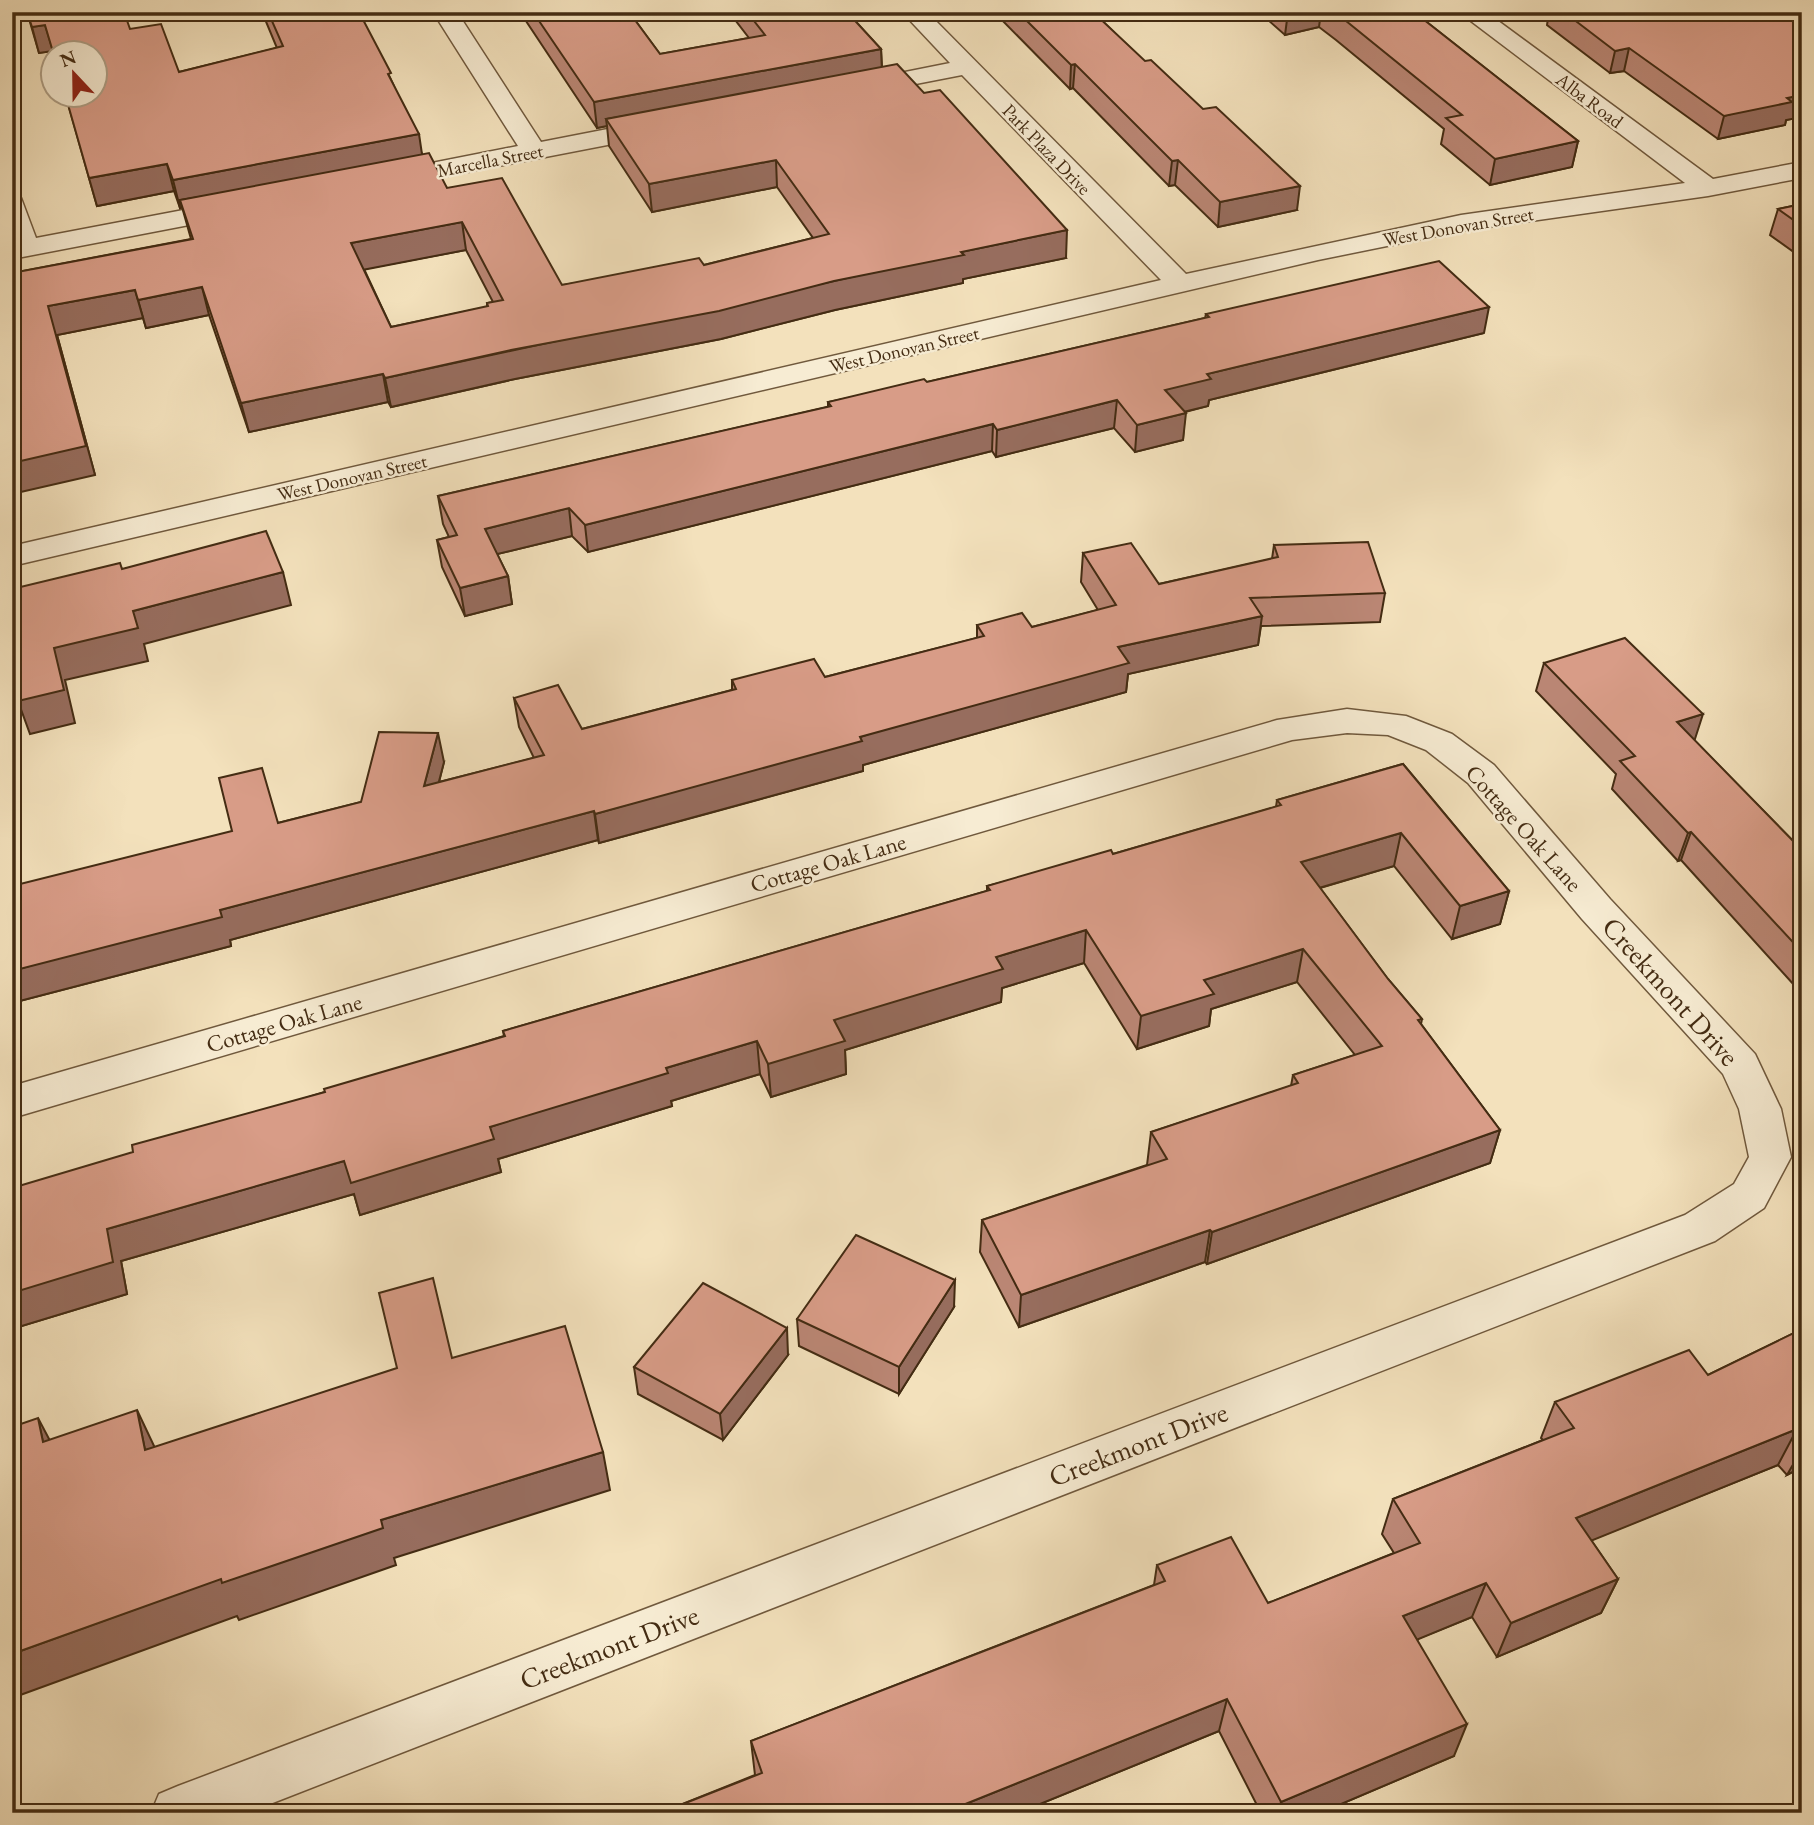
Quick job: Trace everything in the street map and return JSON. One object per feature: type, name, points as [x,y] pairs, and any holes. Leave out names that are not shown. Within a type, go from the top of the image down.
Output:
[{"type":"street","points":[[445,12],[534,151]]},
{"type":"street","name":"Park Plaza Drive","points":[[914,12],[1181,285]]},
{"type":"street","name":"Alba Road","points":[[1471,12],[1708,188]]},
{"type":"street","points":[[834,93],[967,67]]},
{"type":"street","name":"Marcella Street","points":[[356,185],[684,122]]},
{"type":"street","name":"West Donovan Street","points":[[12,556],[1318,252],[1461,223],[1708,188],[1802,170]]},
{"type":"street","points":[[12,204],[19,250],[260,204]]},
{"type":"street","name":"Cottage Oak Lane","points":[[12,1102],[1290,728],[1347,721],[1393,724],[1438,742],[1481,774],[1587,897]]},
{"type":"street","name":"Creekmont Drive","points":[[178,1813],[1700,1228],[1749,1196],[1770,1157],[1760,1109],[1740,1065],[1587,897]]},
{"type":"building","points":[[27,12],[124,12],[130,29],[161,24],[179,72],[283,46],[268,12],[359,12],[419,134],[173,180],[167,164],[89,178],[69,108],[108,108],[108,38],[49,38],[45,25],[32,27]]},
{"type":"building","points":[[533,12],[629,12],[660,54],[765,35],[747,12],[847,12],[881,49],[594,102]]},
{"type":"building","points":[[1018,12],[1093,12],[1145,61],[1151,60],[1203,109],[1216,107],[1300,186],[1220,202],[1178,160],[1172,161],[1075,64],[1071,65]]},
{"type":"building","points":[[1335,12],[1414,12],[1578,141],[1495,159],[1446,118],[1462,115]]},
{"type":"building","points":[[1564,12],[1802,12],[1802,95],[1787,98],[1792,102],[1724,116],[1629,48],[1615,51]]},
{"type":"building","points":[[897,64],[924,93],[940,90],[1067,230],[961,252],[964,255],[834,281],[719,311],[511,350],[385,378],[383,374],[241,403],[202,287],[138,300],[135,290],[48,306],[86,446],[12,463],[12,273],[193,239],[180,200],[429,153],[447,188],[502,178],[562,285],[699,258],[704,265],[829,234],[776,160],[649,184],[606,119]],"holes":[[[462,222],[503,300],[487,303],[488,306],[391,327],[351,243]]]},
{"type":"building","points":[[1802,204],[1802,226],[1778,209]]},
{"type":"building","points":[[1439,261],[1489,307],[1207,374],[1211,379],[1165,390],[1186,413],[1137,425],[1117,400],[997,430],[993,424],[585,525],[569,508],[485,529],[508,576],[460,588],[437,540],[457,535],[438,496],[831,406],[828,402],[924,379],[927,382]]},
{"type":"building","points":[[266,531],[283,572],[133,611],[138,628],[54,648],[64,690],[18,701],[12,672],[12,589],[120,563],[122,569]]},
{"type":"building","points":[[1368,542],[1385,593],[1250,598],[1262,616],[1118,647],[1129,663],[860,737],[862,741],[595,814],[594,811],[220,910],[222,917],[12,971],[12,886],[232,831],[219,778],[262,768],[278,823],[361,802],[379,732],[438,733],[424,786],[544,755],[514,698],[558,685],[582,729],[736,689],[732,680],[814,659],[825,677],[984,636],[977,625],[1022,613],[1032,627],[1116,605],[1083,553],[1131,543],[1159,584],[1278,557],[1274,545]]},
{"type":"building","points":[[1625,638],[1703,714],[1677,722],[1799,847],[1802,846],[1802,952],[1691,832],[1688,833],[1620,761],[1635,756],[1544,663]]},
{"type":"building","points":[[1403,764],[1509,891],[1460,906],[1401,833],[1301,862],[1388,979],[1422,1019],[1418,1020],[1500,1130],[1212,1232],[1210,1230],[1021,1295],[982,1220],[1167,1159],[1151,1132],[1298,1083],[1293,1075],[1382,1046],[1303,949],[1204,980],[1214,994],[1141,1016],[1086,930],[996,957],[1003,969],[834,1020],[845,1041],[768,1064],[757,1041],[666,1068],[668,1073],[490,1127],[494,1139],[351,1183],[344,1161],[107,1229],[113,1262],[12,1293],[12,1188],[133,1152],[132,1145],[325,1092],[324,1089],[505,1036],[503,1031],[990,890],[987,886],[1111,850],[1113,854],[1281,805],[1277,800]]},
{"type":"building","points":[[856,1235],[955,1280],[899,1367],[797,1319]]},
{"type":"building","points":[[433,1278],[452,1358],[565,1326],[603,1452],[381,1520],[383,1528],[222,1583],[221,1579],[12,1654],[12,1427],[38,1418],[43,1442],[137,1410],[145,1450],[397,1368],[379,1293]]},
{"type":"building","points":[[703,1283],[787,1328],[720,1414],[634,1367]]},
{"type":"building","points":[[1802,1329],[1802,1434],[1797,1429],[1576,1518],[1618,1579],[1511,1623],[1486,1583],[1403,1616],[1467,1724],[1281,1802],[1227,1699],[943,1813],[660,1813],[762,1773],[751,1741],[1165,1581],[1157,1565],[1231,1537],[1268,1603],[1420,1543],[1393,1499],[1574,1428],[1555,1402],[1689,1350],[1708,1375]]}]
